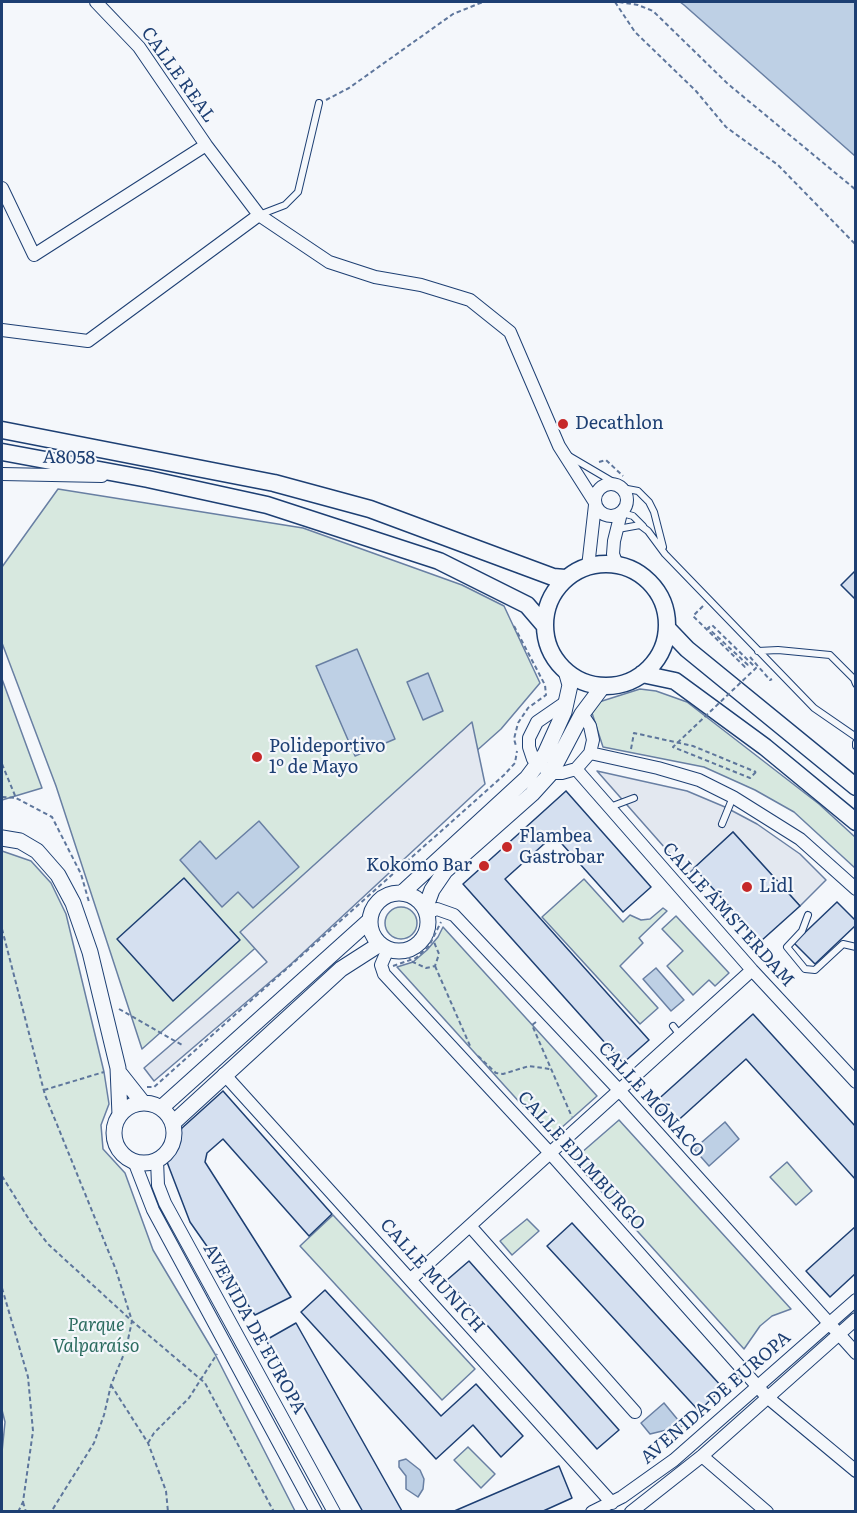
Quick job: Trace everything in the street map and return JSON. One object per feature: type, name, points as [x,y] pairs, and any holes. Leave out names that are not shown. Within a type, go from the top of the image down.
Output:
[{"type":"main road","points":[[2,430],[274,483],[370,509],[463,542],[553,578],[565,578],[588,567],[617,565],[633,570],[648,580],[659,594],[665,610],[667,628],[663,646],[654,662],[642,674],[623,683],[603,686],[584,681],[566,671],[554,657],[545,626],[527,605],[439,561],[267,505],[2,452]]},
{"type":"main road","points":[[545,626],[548,606],[565,578]]},
{"type":"main road","points":[[667,628],[687,650],[855,787]]},
{"type":"main road","points":[[642,674],[675,681],[765,747],[855,822]]},
{"type":"street","name":"CALLE REAL","points":[[96,2],[139,47],[206,145],[259,215],[329,262],[375,277],[421,285],[470,300],[510,332],[559,446],[594,503]]},
{"type":"street","points":[[2,188],[34,255],[206,145]]},
{"type":"street","points":[[2,330],[88,341],[259,215]]},
{"type":"street","name":"A8058","points":[[2,474],[135,477]]},
{"type":"street","points":[[588,567],[594,503],[599,488],[613,483],[621,487],[627,500],[616,530],[613,554],[617,565]]},
{"type":"street","points":[[594,503],[606,516],[621,513]]},
{"type":"street","points":[[402,893],[506,800],[538,764],[545,754],[566,702],[570,685],[566,671]]},
{"type":"street","points":[[173,1123],[341,969],[414,946],[429,937],[425,911],[432,890],[445,871],[532,794],[551,773],[582,714],[603,686]]},
{"type":"street","points":[[566,702],[549,712],[531,730],[529,747],[538,764],[551,773],[576,769],[590,753],[593,740],[590,726],[582,714]]},
{"type":"street","points":[[590,753],[630,756],[699,780],[733,797],[800,838],[855,889]]},
{"type":"street","name":"CALLE ÁMSTERDAM","points":[[576,769],[752,970],[855,1083]]},
{"type":"street","points":[[2,838],[20,841],[37,851],[58,874],[73,903],[90,952],[119,1071],[120,1115],[115,1127],[115,1140],[121,1152],[134,1161],[144,1163],[157,1160],[169,1151],[174,1137],[173,1123],[161,1108],[143,1103],[130,1106],[120,1115]]},
{"type":"street","points":[[395,951],[371,929],[372,911],[380,900],[392,894],[402,893],[414,897],[425,911]]},
{"type":"street","points":[[425,911],[437,909],[454,915]]},
{"type":"street","name":"CALLE MÓNACO","points":[[454,915],[619,1090],[855,1353]]},
{"type":"street","points":[[161,1108],[370,920]]},
{"type":"street","points":[[386,977],[381,965],[395,951]]},
{"type":"street","points":[[411,1279],[619,1090],[676,1030],[752,970]]},
{"type":"street","name":"CALLE EDIMBURGO","points":[[386,977],[550,1153],[767,1397],[855,1471]]},
{"type":"street","points":[[119,1071],[143,1103]]},
{"type":"street","name":"CALLE MUNICH","points":[[224,1074],[612,1503]]},
{"type":"street","name":"AVENIDA DE EUROPA","points":[[157,1160],[158,1185],[165,1203],[334,1512]]},
{"type":"street","name":"AVENIDA DE EUROPA","points":[[134,1161],[143,1177],[153,1210],[316,1512]]},
{"type":"street","points":[[470,1226],[635,1412]]},
{"type":"street","name":"AVENIDA DE EUROPA","points":[[592,1512],[612,1503],[649,1480],[674,1460],[756,1385],[855,1300]]},
{"type":"street","name":"AVENIDA DE EUROPA","points":[[631,1512],[702,1456],[855,1319]]},
{"type":"street","points":[[702,1456],[768,1512]]},
{"type":"lane","points":[[259,215],[285,205],[298,192],[319,103]]},
{"type":"lane","points":[[559,446],[573,459],[612,479],[621,487],[638,491],[654,512],[665,554]]},
{"type":"lane","points":[[621,513],[633,516],[648,531],[665,554],[814,708],[855,737]]},
{"type":"lane","points":[[616,530],[640,525],[648,531]]},
{"type":"lane","points":[[758,651],[778,650],[830,655],[855,679],[855,684]]},
{"type":"lane","points":[[722,824],[733,797]]},
{"type":"lane","points":[[609,808],[634,798]]},
{"type":"lane","points":[[808,915],[802,931],[787,947],[805,969],[815,970],[843,944],[855,947]]},
{"type":"path","points":[[319,103],[349,88],[453,14],[483,2]]},
{"type":"path","points":[[617,2],[638,4],[653,11],[729,84],[855,190]]},
{"type":"path","points":[[617,2],[635,32],[696,92],[726,128],[778,165],[855,245]]},
{"type":"path","points":[[592,465],[606,460],[625,478],[621,487]]},
{"type":"path","points":[[630,756],[634,733],[693,746],[756,772],[750,778],[674,747],[756,668],[712,625],[708,628],[748,665],[745,668],[693,616],[704,605]]},
{"type":"path","points":[[154,1087],[515,764],[517,751],[514,739],[518,723],[528,708],[546,695],[546,685],[514,626]]},
{"type":"path","points":[[2,797],[16,798]]},
{"type":"path","points":[[395,951],[429,937],[443,920],[449,920],[454,915]]},
{"type":"path","points":[[2,928],[44,1089],[116,1270],[132,1321],[126,1349],[111,1384],[104,1415],[94,1443],[51,1512]]},
{"type":"path","points":[[429,937],[439,954],[435,966],[472,1049],[496,1072],[503,1074],[529,1066],[551,1069]]},
{"type":"path","points":[[395,951],[426,968],[435,966]]},
{"type":"path","points":[[386,977],[393,966],[395,951]]},
{"type":"path","points":[[117,1008],[182,1045]]},
{"type":"path","points":[[547,1013],[532,1025],[572,1118],[579,1126]]},
{"type":"path","points":[[44,1089],[119,1071]]},
{"type":"path","points":[[2,1176],[30,1221],[48,1244],[132,1321],[201,1379],[231,1429],[274,1512]]},
{"type":"path","points":[[2,1288],[28,1377],[33,1431],[23,1502],[18,1512]]},
{"type":"path","points":[[148,1443],[189,1398],[215,1354],[230,1350]]},
{"type":"path","points":[[111,1384],[148,1443],[166,1491],[168,1512]]},
{"type":"path","points":[[23,1502],[26,1512]]},
{"type":"green space","name":"Polideportivo 1º de Mayo","points":[[58,489],[303,528],[462,585],[504,606],[540,683],[501,729],[142,1049],[56,786],[2,643],[2,567]]},
{"type":"green space","points":[[2,679],[42,788],[2,800]]},
{"type":"green space","points":[[640,689],[656,691],[687,702],[819,804],[855,837],[855,868],[794,812],[755,790],[704,767],[603,747],[592,713],[599,702]]},
{"type":"green space","name":"Parque Valparaíso","points":[[2,851],[31,861],[51,883],[66,914],[104,1072],[109,1104],[101,1125],[103,1149],[125,1173],[153,1250],[215,1354],[295,1511],[2,1511],[2,1452],[5,1422],[2,1410]]},
{"type":"green space","points":[[584,879],[623,922],[630,915],[641,920],[650,919],[663,908],[667,911],[639,938],[643,943],[620,966],[658,1008],[640,1024],[542,917]]},
{"type":"green space","points":[[401,907],[412,912],[417,923],[412,934],[401,939],[390,934],[385,923],[390,912]]},
{"type":"green space","points":[[676,916],[729,973],[715,986],[709,980],[693,995],[667,966],[683,951],[662,929]]},
{"type":"green space","points":[[443,927],[597,1096],[551,1137],[397,967],[413,962],[427,950]]},
{"type":"green space","points":[[619,1120],[791,1309],[772,1316],[760,1326],[744,1349],[573,1160]]},
{"type":"green space","points":[[787,1162],[812,1191],[796,1205],[770,1177]]},
{"type":"green space","points":[[333,1215],[475,1369],[442,1400],[300,1246]]},
{"type":"green space","points":[[527,1219],[539,1231],[512,1255],[500,1241]]},
{"type":"green space","points":[[468,1447],[495,1474],[481,1488],[454,1460]]},
{"type":"shaded area","points":[[472,722],[485,784],[291,964],[154,1081],[144,1068],[267,962],[240,932]]},
{"type":"shaded area","points":[[597,771],[687,791],[725,807],[757,824],[800,854],[826,880],[800,906],[733,832],[688,874]]},
{"type":"water","points":[[680,2],[855,2],[855,156],[684,5]]},
{"type":"water","points":[[357,649],[395,739],[355,756],[316,666]]},
{"type":"water","points":[[428,673],[443,711],[423,720],[407,682]]},
{"type":"water","points":[[259,821],[299,867],[253,908],[238,892],[222,907],[180,860],[200,841],[216,859]]},
{"type":"water","points":[[656,968],[684,1000],[671,1011],[643,979]]},
{"type":"water","points":[[725,1122],[739,1139],[709,1166],[694,1149]]},
{"type":"water","points":[[664,1403],[683,1426],[650,1434],[641,1423]]},
{"type":"water","points":[[406,1459],[420,1470],[424,1479],[423,1489],[418,1497],[406,1489],[406,1476],[399,1467],[399,1461]]},
{"type":"building","points":[[856,570],[856,600],[841,585]]},
{"type":"building","points":[[566,791],[651,887],[623,912],[554,835],[505,879],[649,1040],[623,1063],[463,884]]},
{"type":"building","name":"Lidl","points":[[733,832],[800,906],[761,941],[694,868]]},
{"type":"building","points":[[184,878],[240,940],[173,1001],[117,939]]},
{"type":"building","points":[[837,902],[856,921],[856,925],[815,964],[794,943]]},
{"type":"building","points":[[753,1014],[856,1127],[856,1180],[746,1059],[673,1125],[653,1104]]},
{"type":"building","points":[[223,1091],[332,1214],[309,1236],[223,1139],[207,1153],[205,1162],[291,1297],[255,1315],[190,1222],[167,1162],[182,1128]]},
{"type":"building","points":[[572,1223],[723,1388],[699,1411],[547,1246]]},
{"type":"building","points":[[856,1226],[856,1273],[830,1297],[806,1271]]},
{"type":"building","points":[[469,1261],[619,1430],[597,1449],[447,1280]]},
{"type":"building","points":[[325,1290],[441,1416],[476,1384],[523,1436],[501,1457],[473,1425],[436,1459],[301,1312]]},
{"type":"building","points":[[296,1323],[401,1512],[363,1512],[266,1340]]},
{"type":"building","points":[[559,1466],[572,1498],[541,1512],[452,1512]]},
{"type":"place","name":"Decathlon","points":[[563,424]]},
{"type":"place","name":"Polideportivo 1º de Mayo","points":[[257,757]]},
{"type":"place","name":"Flambea Gastrobar","points":[[507,847]]},
{"type":"place","name":"Kokomo Bar","points":[[484,866]]},
{"type":"place","name":"Lidl","points":[[747,887]]}]
